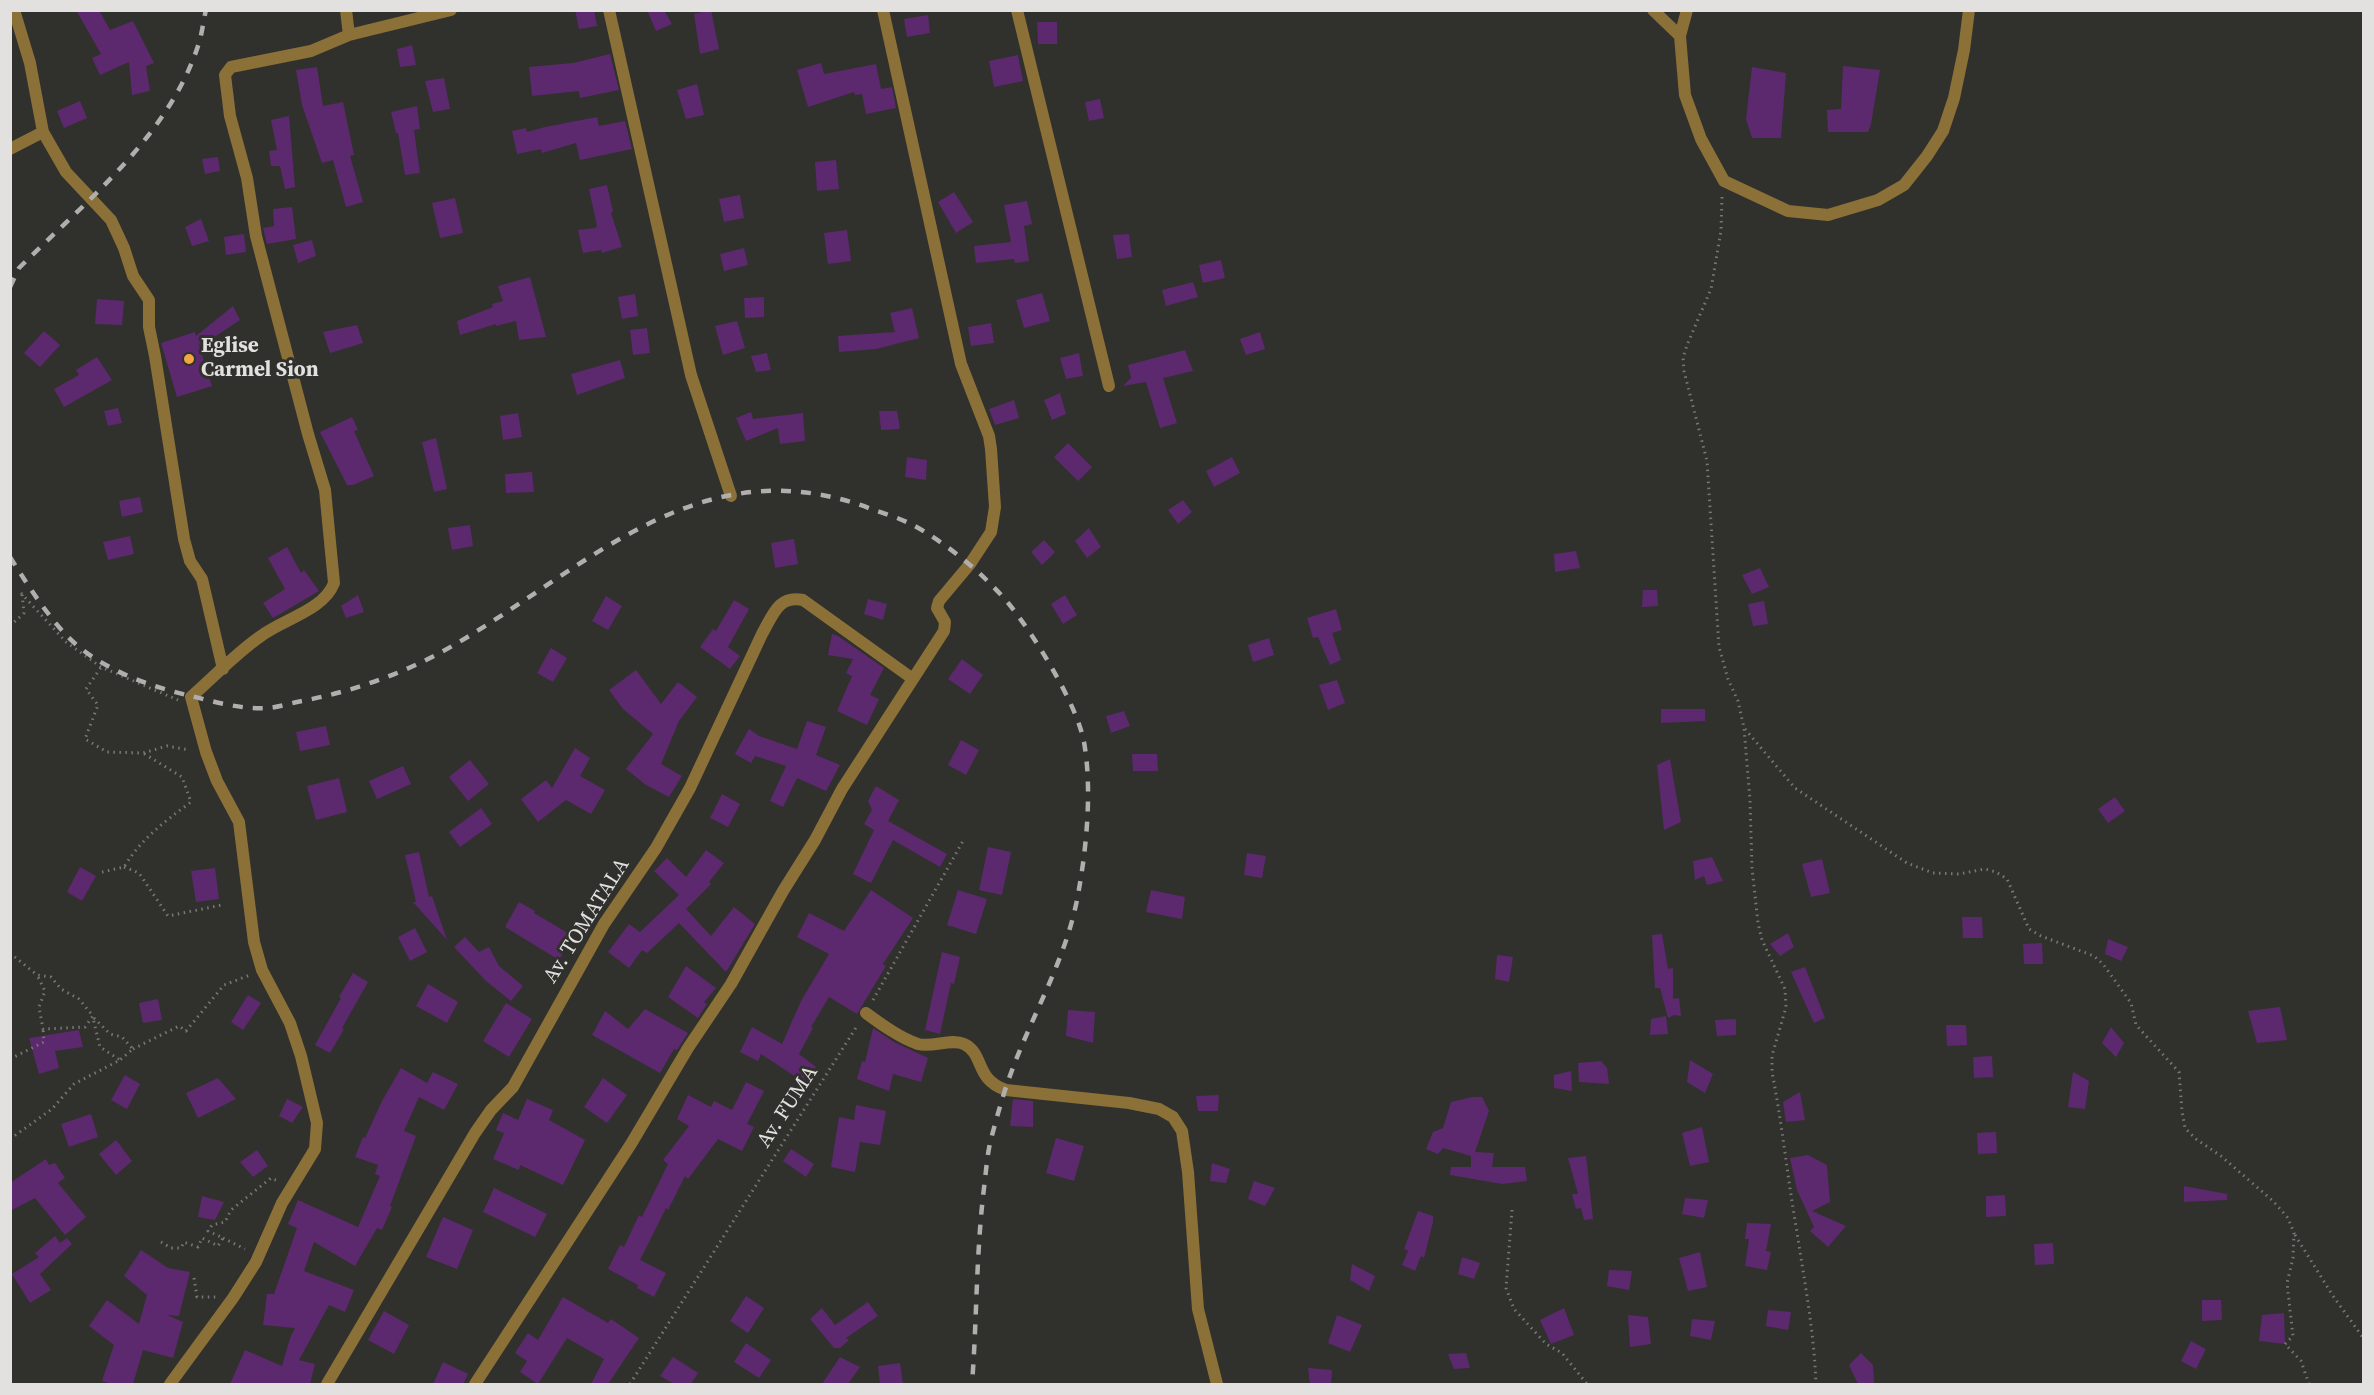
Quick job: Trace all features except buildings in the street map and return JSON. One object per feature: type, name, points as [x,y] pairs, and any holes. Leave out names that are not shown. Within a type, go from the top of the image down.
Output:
[{"type":"street","points":[[14,10],[30,63],[43,132],[66,172],[111,220],[124,248],[133,276],[148,300],[148,327],[155,356],[184,539],[190,561],[202,579],[223,669]]},
{"type":"street","points":[[346,10],[349,34]]},
{"type":"street","points":[[170,1384],[227,1306],[259,1255],[282,1203],[315,1149],[317,1123],[301,1056],[290,1023],[262,970],[254,942],[239,822],[217,781],[206,752],[191,697],[261,636],[318,604],[330,594],[334,583],[325,490],[305,424],[256,236],[248,178],[230,116],[225,75],[231,67],[311,51],[349,34],[451,10]]},
{"type":"street","points":[[609,10],[691,375],[731,496]]},
{"type":"street","points":[[475,1384],[631,1144],[688,1048],[731,984],[842,789],[944,632],[945,622],[937,608],[939,601],[970,564],[991,532],[995,507],[989,436],[961,364],[883,10]]},
{"type":"street","points":[[1017,10],[1108,386]]},
{"type":"street","points":[[1653,10],[1680,36]]},
{"type":"street","points":[[1687,10],[1680,36],[1685,95],[1701,139],[1724,181],[1788,211],[1828,215],[1878,200],[1904,185],[1943,131],[1954,98],[1970,10]]},
{"type":"street","points":[[10,149],[43,132]]},
{"type":"street","name":"Av. TOMATALA","points":[[327,1384],[470,1141],[490,1110],[513,1088],[604,924],[656,848],[690,788],[774,613],[784,601],[792,598],[803,600],[913,679]]},
{"type":"street","points":[[866,1013],[886,1027],[919,1044],[962,1043],[974,1051],[982,1073],[993,1086],[1005,1090],[1129,1103],[1159,1109],[1173,1117],[1182,1131],[1188,1172],[1198,1309],[1217,1384]]},
{"type":"path","points":[[1724,181],[1721,231],[1711,289],[1683,358],[1687,385],[1707,461],[1719,647],[1728,679],[1738,701],[1744,728],[1750,800],[1752,868],[1758,923],[1762,940],[1785,988],[1786,1007],[1772,1056],[1772,1072],[1808,1291],[1815,1349],[1816,1384]]},
{"type":"path","points":[[10,626],[24,613],[21,593],[66,642],[103,665],[160,693],[194,705]]},
{"type":"path","points":[[103,665],[86,689],[98,705],[85,739],[107,752],[143,753],[167,746],[206,752]]},
{"type":"path","points":[[1744,728],[1795,788],[1907,863],[1933,873],[1959,874],[1985,869],[1996,872],[2007,879],[2029,929],[2041,936],[2094,956],[2131,1003],[2136,1024],[2180,1072],[2181,1111],[2186,1128],[2196,1139],[2222,1156],[2273,1201],[2288,1218],[2294,1233],[2333,1296],[2364,1339]]},
{"type":"path","points":[[124,867],[136,849],[158,826],[190,802],[182,777],[143,753]]},
{"type":"path","name":"Av. FUMA","points":[[630,1384],[866,1013],[963,841]]},
{"type":"path","points":[[102,872],[124,867],[139,873],[168,916],[222,905]]},
{"type":"path","points":[[10,953],[37,975],[45,991],[39,1007],[44,1042],[10,1059]]},
{"type":"path","points":[[10,1139],[52,1109],[74,1084],[120,1060],[133,1049],[179,1026],[186,1031],[224,985],[262,970]]},
{"type":"path","points":[[37,975],[51,977],[61,989],[79,999],[110,1034],[122,1037],[133,1049]]},
{"type":"path","points":[[42,1029],[85,1026],[93,1016]]},
{"type":"path","points":[[93,1016],[100,1047],[120,1060]]},
{"type":"path","points":[[259,1255],[208,1231],[212,1225],[225,1222],[231,1210],[271,1178],[292,1188]]},
{"type":"path","points":[[1512,1210],[1506,1288],[1514,1309],[1546,1344],[1562,1353],[1587,1384]]},
{"type":"path","points":[[2294,1233],[2293,1258],[2287,1282],[2293,1336],[2285,1344],[2301,1361],[2309,1384]]},
{"type":"path","points":[[161,1242],[171,1248],[181,1248],[184,1242],[198,1247],[202,1238],[218,1246],[223,1238]]},
{"type":"path","points":[[194,1278],[197,1297],[216,1296],[227,1306]]},
{"type":"railway","points":[[10,287],[19,268],[97,193],[146,139],[167,110],[198,46],[206,10]]},
{"type":"railway","points":[[10,557],[60,628],[95,658],[125,675],[158,687],[239,707],[259,708],[275,707],[338,693],[398,673],[454,645],[601,550],[650,523],[701,502],[755,492],[812,493],[874,510],[911,524],[950,549],[976,570],[1019,617],[1064,690],[1080,726],[1084,742],[1088,796],[1084,853],[1074,914],[1059,960],[1008,1081],[990,1145],[979,1237],[972,1384]]},
{"type":"place","name":"Eglise Carmel Sion","points":[[189,359]]}]
